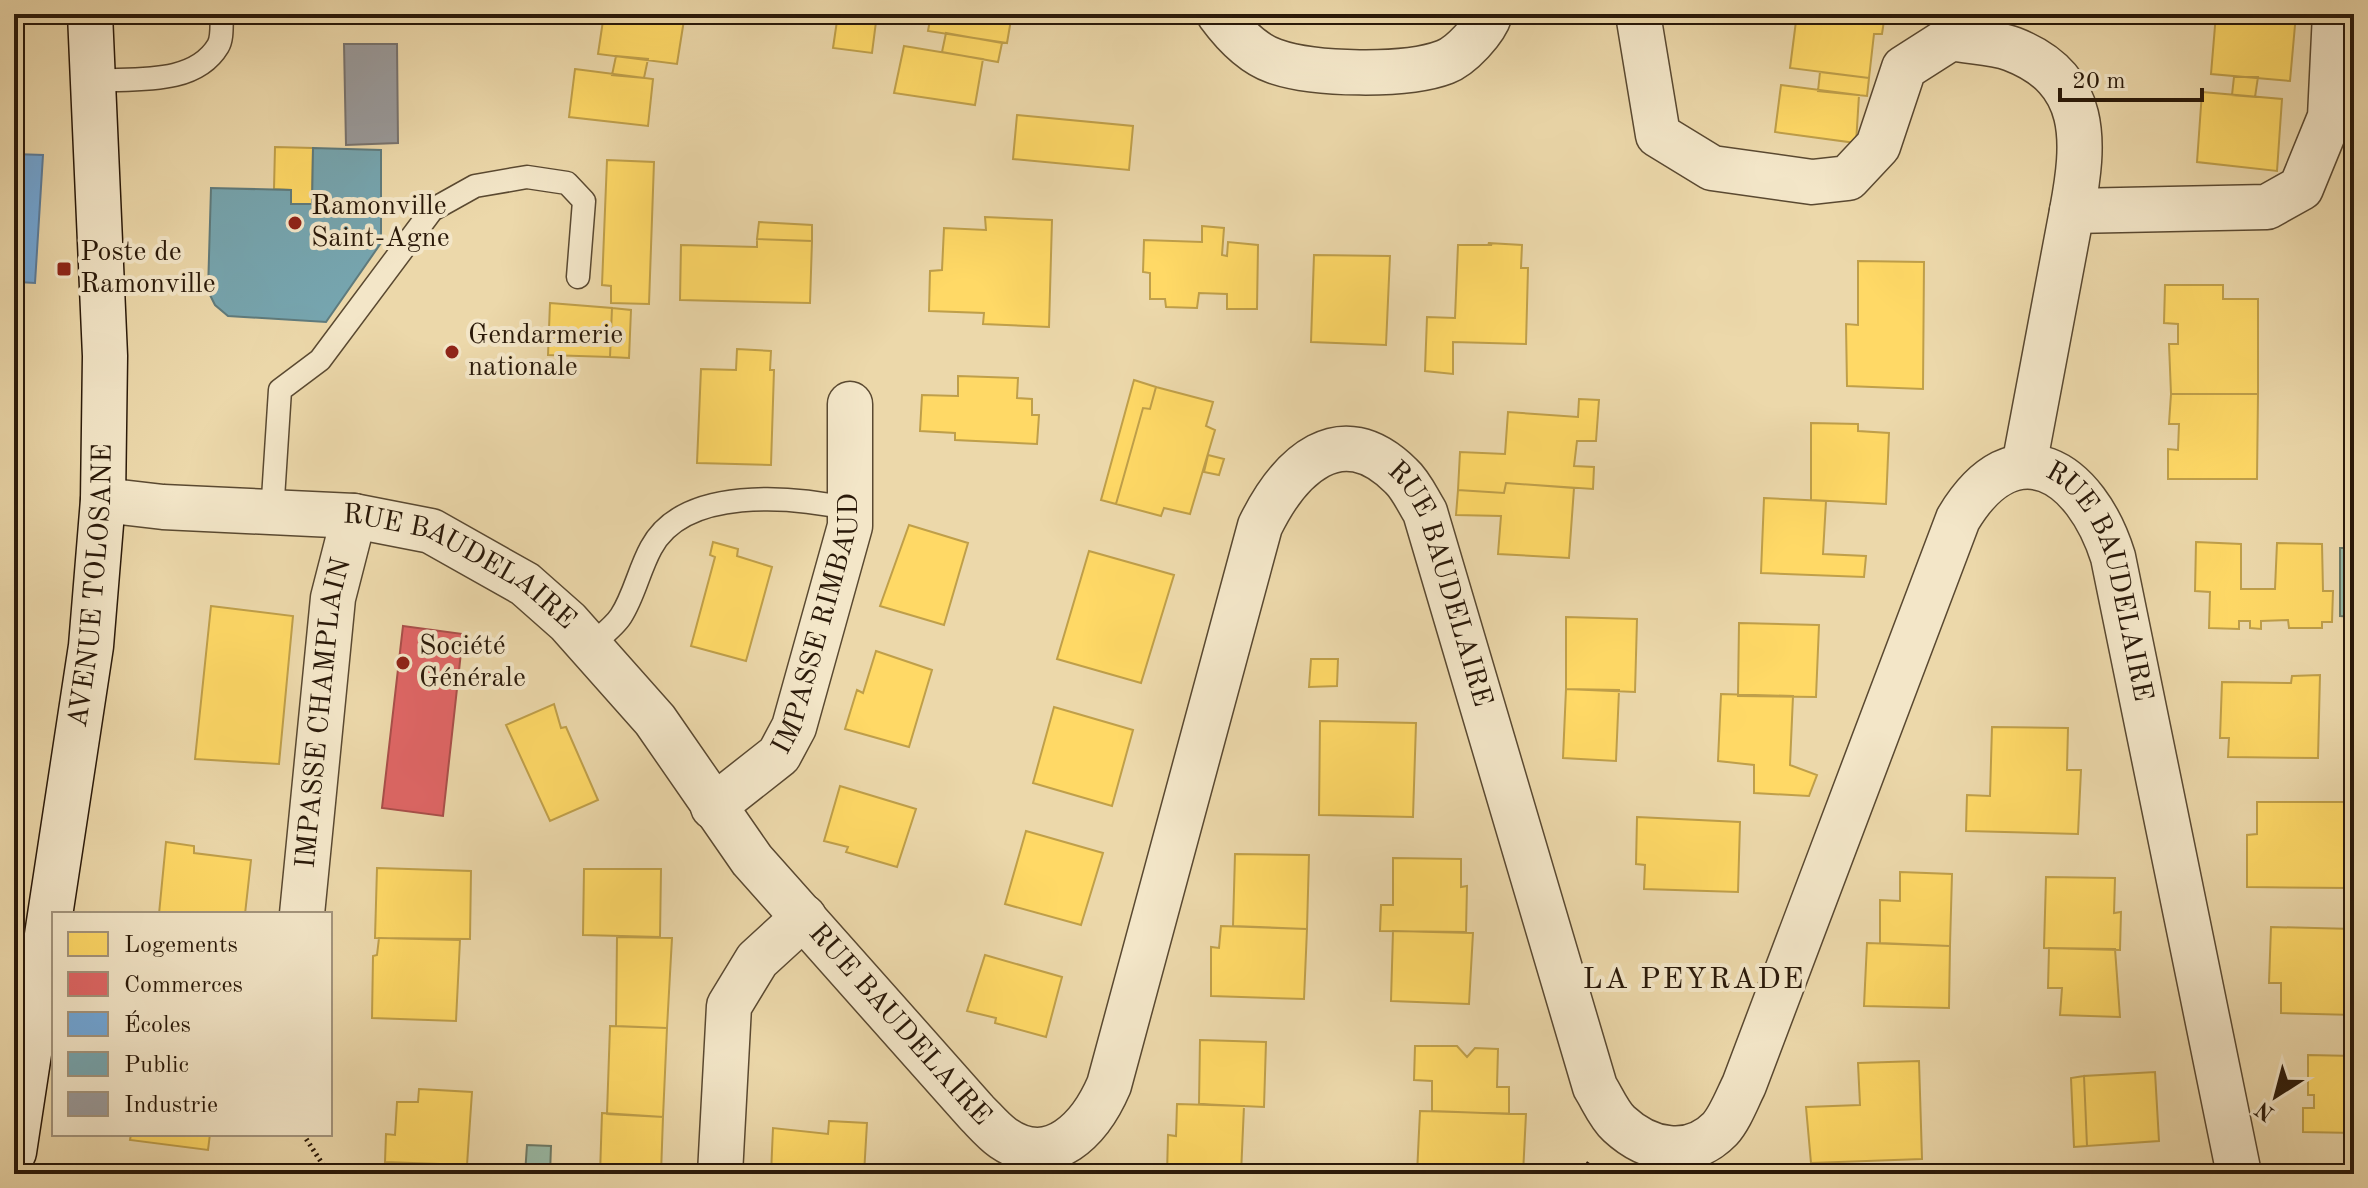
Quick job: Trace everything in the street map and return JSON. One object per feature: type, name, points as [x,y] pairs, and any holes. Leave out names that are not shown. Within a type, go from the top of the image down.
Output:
[{"type":"street","name":"AVENUE TOLOSANE","points":[[14,1152],[91,646],[103,500],[105,356],[90,14]]},
{"type":"street","points":[[1219,14],[1236,37],[1273,61],[1368,75],[1447,62],[1486,26],[1490,14]]},
{"type":"street","points":[[1638,14],[1658,135],[1712,168],[1812,182],[1848,178],[1878,146],[1904,68],[1951,38],[2011,49],[2049,70],[2075,103],[2081,162],[2024,466]]},
{"type":"street","points":[[2072,211],[2267,207],[2301,188],[2330,117],[2335,14]]},
{"type":"street","name":"IMPASSE RIMBAUD","points":[[713,807],[779,755],[794,727],[850,526],[850,404]]},
{"type":"street","name":"RUE BAUDELAIRE","points":[[103,500],[272,514],[354,516],[431,531],[477,554],[525,584],[590,646],[655,720],[752,860],[1004,1139],[1058,1161],[1097,1111],[1109,1085],[1260,526],[1276,493],[1300,466],[1322,451],[1346,448],[1375,455],[1403,477],[1425,512],[1595,1087],[1616,1123],[1643,1142],[1669,1150],[1697,1146],[1721,1128],[1744,1085],[1958,519],[1975,491],[1997,473],[2024,466],[2051,472],[2078,490],[2103,524],[2113,557],[2239,1174]]},
{"type":"street","name":"IMPASSE CHAMPLAIN","points":[[302,912],[333,598],[354,516]]},
{"type":"street","points":[[720,1174],[729,1006],[757,960],[804,917]]},
{"type":"lane","points":[[93,81],[177,76],[204,62],[220,43],[222,14]]},
{"type":"lane","points":[[272,514],[280,390],[320,360],[432,210],[475,186],[527,177],[567,183],[584,201],[578,277]]},
{"type":"lane","points":[[590,646],[621,618],[651,547],[663,530],[692,509],[734,501],[813,501],[850,509]]},
{"type":"path","points":[[304,1136],[329,1174]]},
{"type":"shaded area","points":[[2340,548],[2354,548],[2354,617],[2340,616]]},
{"type":"shaded area","points":[[527,1145],[551,1146],[550,1174],[525,1174]]},
{"type":"building: Logements","points":[[604,14],[692,14],[691,19],[684,20],[677,64],[598,54]]},
{"type":"building: Logements","points":[[838,14],[877,14],[872,53],[833,48]]},
{"type":"building: Logements","points":[[931,14],[1012,14],[1007,43],[928,31]]},
{"type":"building: Logements","points":[[1804,14],[1885,14],[1882,34],[1874,34],[1869,78],[1790,68],[1796,21],[1803,21]]},
{"type":"building: Logements","points":[[2216,14],[2296,14],[2290,81],[2211,74]]},
{"type":"building: Logements","points":[[946,33],[1002,43],[998,62],[942,52]]},
{"type":"building: Logements","points":[[904,46],[983,59],[975,105],[894,93]]},
{"type":"building: Logements","points":[[616,56],[648,59],[644,78],[612,75]]},
{"type":"building: Logements","points":[[575,69],[653,79],[648,126],[569,117]]},
{"type":"building: Logements","points":[[1820,72],[1869,78],[1867,96],[1818,91]]},
{"type":"building: Logements","points":[[2234,77],[2258,77],[2255,97],[2232,95]]},
{"type":"building: Logements","points":[[1781,85],[1859,95],[1856,143],[1775,132]]},
{"type":"building: Logements","points":[[2202,92],[2282,99],[2277,171],[2197,162]]},
{"type":"building: Logements","points":[[1017,115],[1133,126],[1129,170],[1013,159]]},
{"type":"building: Logements","points":[[275,147],[313,148],[312,204],[291,204],[291,190],[274,189]]},
{"type":"building: Logements","points":[[607,160],[654,162],[649,304],[611,303],[611,286],[602,285]]},
{"type":"building: Logements","points":[[985,217],[1052,220],[1049,327],[983,324],[984,313],[929,311],[930,271],[942,270],[944,228],[986,230]]},
{"type":"building: Logements","points":[[759,222],[812,225],[812,241],[757,239]]},
{"type":"building: Logements","points":[[1202,226],[1224,228],[1222,255],[1227,256],[1228,242],[1258,245],[1257,309],[1227,309],[1227,294],[1199,293],[1197,308],[1166,307],[1165,299],[1150,299],[1150,273],[1143,272],[1144,240],[1202,242]]},
{"type":"building: Logements","points":[[757,239],[812,241],[810,303],[680,300],[681,245],[757,247]]},
{"type":"building: Logements","points":[[1488,243],[1522,245],[1521,268],[1528,268],[1526,344],[1453,342],[1453,374],[1425,371],[1427,317],[1455,318],[1458,245],[1492,245]]},
{"type":"building: Logements","points":[[1314,255],[1390,256],[1386,345],[1311,342]]},
{"type":"building: Logements","points":[[1858,261],[1924,262],[1923,389],[1847,386],[1846,324],[1858,325]]},
{"type":"building: Logements","points":[[2165,285],[2223,285],[2223,299],[2258,299],[2258,394],[2171,394],[2169,344],[2178,344],[2178,324],[2164,323]]},
{"type":"building: Logements","points":[[550,303],[612,308],[610,357],[548,355]]},
{"type":"building: Logements","points":[[612,308],[631,310],[629,358],[610,357]]},
{"type":"building: Logements","points":[[737,349],[771,351],[770,370],[774,370],[771,465],[697,463],[701,369],[736,370]]},
{"type":"building: Logements","points":[[958,376],[1018,378],[1017,398],[1032,399],[1032,415],[1039,415],[1037,444],[955,440],[955,433],[920,431],[922,395],[958,396]]},
{"type":"building: Logements","points":[[1134,380],[1156,387],[1150,409],[1143,408],[1116,504],[1101,500]]},
{"type":"building: Logements","points":[[1156,387],[1213,402],[1206,426],[1215,430],[1190,514],[1164,508],[1161,516],[1116,504],[1143,408],[1150,409]]},
{"type":"building: Logements","points":[[2171,394],[2258,394],[2257,479],[2168,479],[2168,449],[2178,450],[2179,424],[2169,424]]},
{"type":"building: Logements","points":[[1579,399],[1599,400],[1596,441],[1577,441],[1574,466],[1594,467],[1593,489],[1506,483],[1504,493],[1458,490],[1460,452],[1505,454],[1508,412],[1578,417]]},
{"type":"building: Logements","points":[[1811,423],[1858,424],[1858,431],[1889,433],[1886,504],[1811,500]]},
{"type":"building: Logements","points":[[1208,455],[1224,459],[1219,475],[1204,472]]},
{"type":"building: Logements","points":[[1506,483],[1574,488],[1569,558],[1498,554],[1501,516],[1456,515],[1458,490],[1504,493]]},
{"type":"building: Logements","points":[[1764,498],[1826,501],[1823,554],[1866,556],[1864,577],[1761,573]]},
{"type":"building: Logements","points":[[909,525],[968,543],[944,625],[880,606]]},
{"type":"building: Logements","points":[[713,542],[738,549],[737,556],[772,567],[746,661],[691,646],[715,557],[710,555]]},
{"type":"building: Logements","points":[[2196,542],[2241,544],[2241,589],[2275,589],[2277,543],[2322,544],[2323,591],[2333,591],[2332,622],[2322,622],[2322,628],[2289,628],[2288,620],[2261,621],[2261,629],[2250,628],[2250,621],[2239,621],[2239,629],[2209,628],[2210,592],[2195,591]]},
{"type":"building: Logements","points":[[1089,551],[1174,575],[1141,683],[1057,659]]},
{"type":"building: Logements","points":[[211,606],[293,616],[279,764],[195,759]]},
{"type":"building: Logements","points":[[1566,617],[1637,619],[1635,692],[1566,689]]},
{"type":"building: Logements","points":[[1739,623],[1819,625],[1816,697],[1738,696]]},
{"type":"building: Logements","points":[[876,651],[932,670],[909,747],[845,729],[857,690],[863,693]]},
{"type":"building: Logements","points":[[1311,659],[1338,659],[1337,686],[1309,687]]},
{"type":"building: Logements","points":[[2320,675],[2318,758],[2228,757],[2229,738],[2220,738],[2222,682],[2291,683],[2292,676]]},
{"type":"building: Logements","points":[[1566,689],[1619,690],[1616,761],[1563,758]]},
{"type":"building: Logements","points":[[1721,694],[1793,696],[1790,765],[1817,775],[1809,796],[1754,793],[1754,765],[1718,761]]},
{"type":"building: Logements","points":[[554,704],[561,728],[566,727],[598,800],[550,821],[506,725]]},
{"type":"building: Logements","points":[[1054,707],[1133,730],[1112,806],[1033,783]]},
{"type":"building: Logements","points":[[1320,721],[1416,723],[1413,817],[1319,815]]},
{"type":"building: Logements","points":[[1992,727],[2068,728],[2067,770],[2081,770],[2078,834],[1966,831],[1967,795],[1990,796]]},
{"type":"building: Logements","points":[[840,786],[916,809],[897,867],[846,852],[848,847],[824,841]]},
{"type":"building: Logements","points":[[2257,802],[2349,802],[2349,888],[2247,887],[2247,835],[2257,834]]},
{"type":"building: Logements","points":[[1637,817],[1740,822],[1738,892],[1644,889],[1645,865],[1636,864]]},
{"type":"building: Logements","points":[[1026,831],[1103,853],[1081,925],[1005,904]]},
{"type":"building: Logements","points":[[166,842],[194,846],[194,853],[251,860],[245,912],[159,912]]},
{"type":"building: Logements","points":[[1235,854],[1309,855],[1307,929],[1233,926]]},
{"type":"building: Logements","points":[[1393,858],[1461,859],[1461,887],[1467,886],[1466,932],[1380,931],[1381,905],[1393,905]]},
{"type":"building: Logements","points":[[377,868],[471,871],[470,939],[375,938]]},
{"type":"building: Logements","points":[[584,869],[661,869],[660,937],[583,935]]},
{"type":"building: Logements","points":[[1900,872],[1952,874],[1950,946],[1880,943],[1880,900],[1900,901]]},
{"type":"building: Logements","points":[[2046,877],[2115,878],[2114,913],[2121,912],[2120,950],[2044,948]]},
{"type":"building: Logements","points":[[1221,926],[1307,929],[1304,999],[1211,996],[1211,947],[1219,948]]},
{"type":"building: Logements","points":[[2271,927],[2354,929],[2354,1015],[2281,1013],[2281,983],[2269,983]]},
{"type":"building: Logements","points":[[1393,931],[1473,933],[1469,1004],[1391,1001]]},
{"type":"building: Logements","points":[[617,937],[672,938],[667,1028],[616,1026]]},
{"type":"building: Logements","points":[[379,938],[460,940],[456,1021],[372,1018],[373,956],[377,955]]},
{"type":"building: Logements","points":[[1867,943],[1950,946],[1949,1008],[1864,1006]]},
{"type":"building: Logements","points":[[2049,948],[2115,949],[2120,1017],[2060,1015],[2062,988],[2048,988]]},
{"type":"building: Logements","points":[[985,955],[1062,977],[1046,1037],[995,1023],[996,1018],[967,1011]]},
{"type":"building: Logements","points":[[610,1026],[667,1028],[663,1117],[607,1114]]},
{"type":"building: Logements","points":[[1200,1040],[1266,1042],[1264,1107],[1199,1104]]},
{"type":"building: Logements","points":[[1415,1046],[1457,1046],[1467,1057],[1475,1048],[1498,1049],[1497,1087],[1509,1087],[1509,1114],[1432,1111],[1432,1081],[1414,1080]]},
{"type":"building: Logements","points":[[2308,1055],[2354,1056],[2354,1133],[2303,1132],[2303,1108],[2314,1108],[2314,1095],[2308,1095]]},
{"type":"building: Logements","points":[[1919,1061],[1922,1159],[1811,1163],[1806,1107],[1860,1105],[1858,1063]]},
{"type":"building: Logements","points":[[2155,1072],[2159,1141],[2087,1146],[2084,1076]]},
{"type":"building: Logements","points":[[2084,1076],[2087,1146],[2074,1147],[2071,1078]]},
{"type":"building: Logements","points":[[419,1089],[472,1092],[467,1165],[385,1162],[386,1134],[395,1135],[397,1102],[418,1102]]},
{"type":"building: Logements","points":[[1177,1104],[1244,1106],[1241,1174],[1167,1174],[1168,1135],[1176,1136]]},
{"type":"building: Logements","points":[[1420,1111],[1526,1114],[1523,1174],[1466,1171],[1467,1166],[1454,1166],[1454,1174],[1417,1174]]},
{"type":"building: Logements","points":[[602,1113],[663,1117],[661,1174],[600,1174]]},
{"type":"building: Logements","points":[[829,1121],[867,1123],[864,1174],[771,1174],[773,1128],[828,1134]]},
{"type":"building: Logements","points":[[131,1136],[210,1136],[208,1150],[130,1140]]},
{"type":"building: Commerces","points":[[403,626],[463,634],[443,816],[382,808]]},
{"type":"building: Écoles","points":[[14,154],[43,155],[35,283],[18,282],[19,271],[14,271]]},
{"type":"building: Public","name":"Ramonville Saint-Agne","points":[[313,148],[381,150],[381,243],[326,322],[228,316],[215,305],[208,291],[211,188],[291,190],[291,204],[312,204]]},
{"type":"building: Industrie","points":[[344,44],[397,44],[398,143],[346,145]]},
{"type":"place","name":"Ramonville Saint-Agne","points":[[295,223]]},
{"type":"place","name":"Poste de Ramonville","points":[[64,269]]},
{"type":"place","name":"Gendarmerie nationale","points":[[452,352]]},
{"type":"place","name":"Société Générale","points":[[403,663]]},
{"type":"district","name":"LA PEYRADE","points":[[1694,980]]}]
